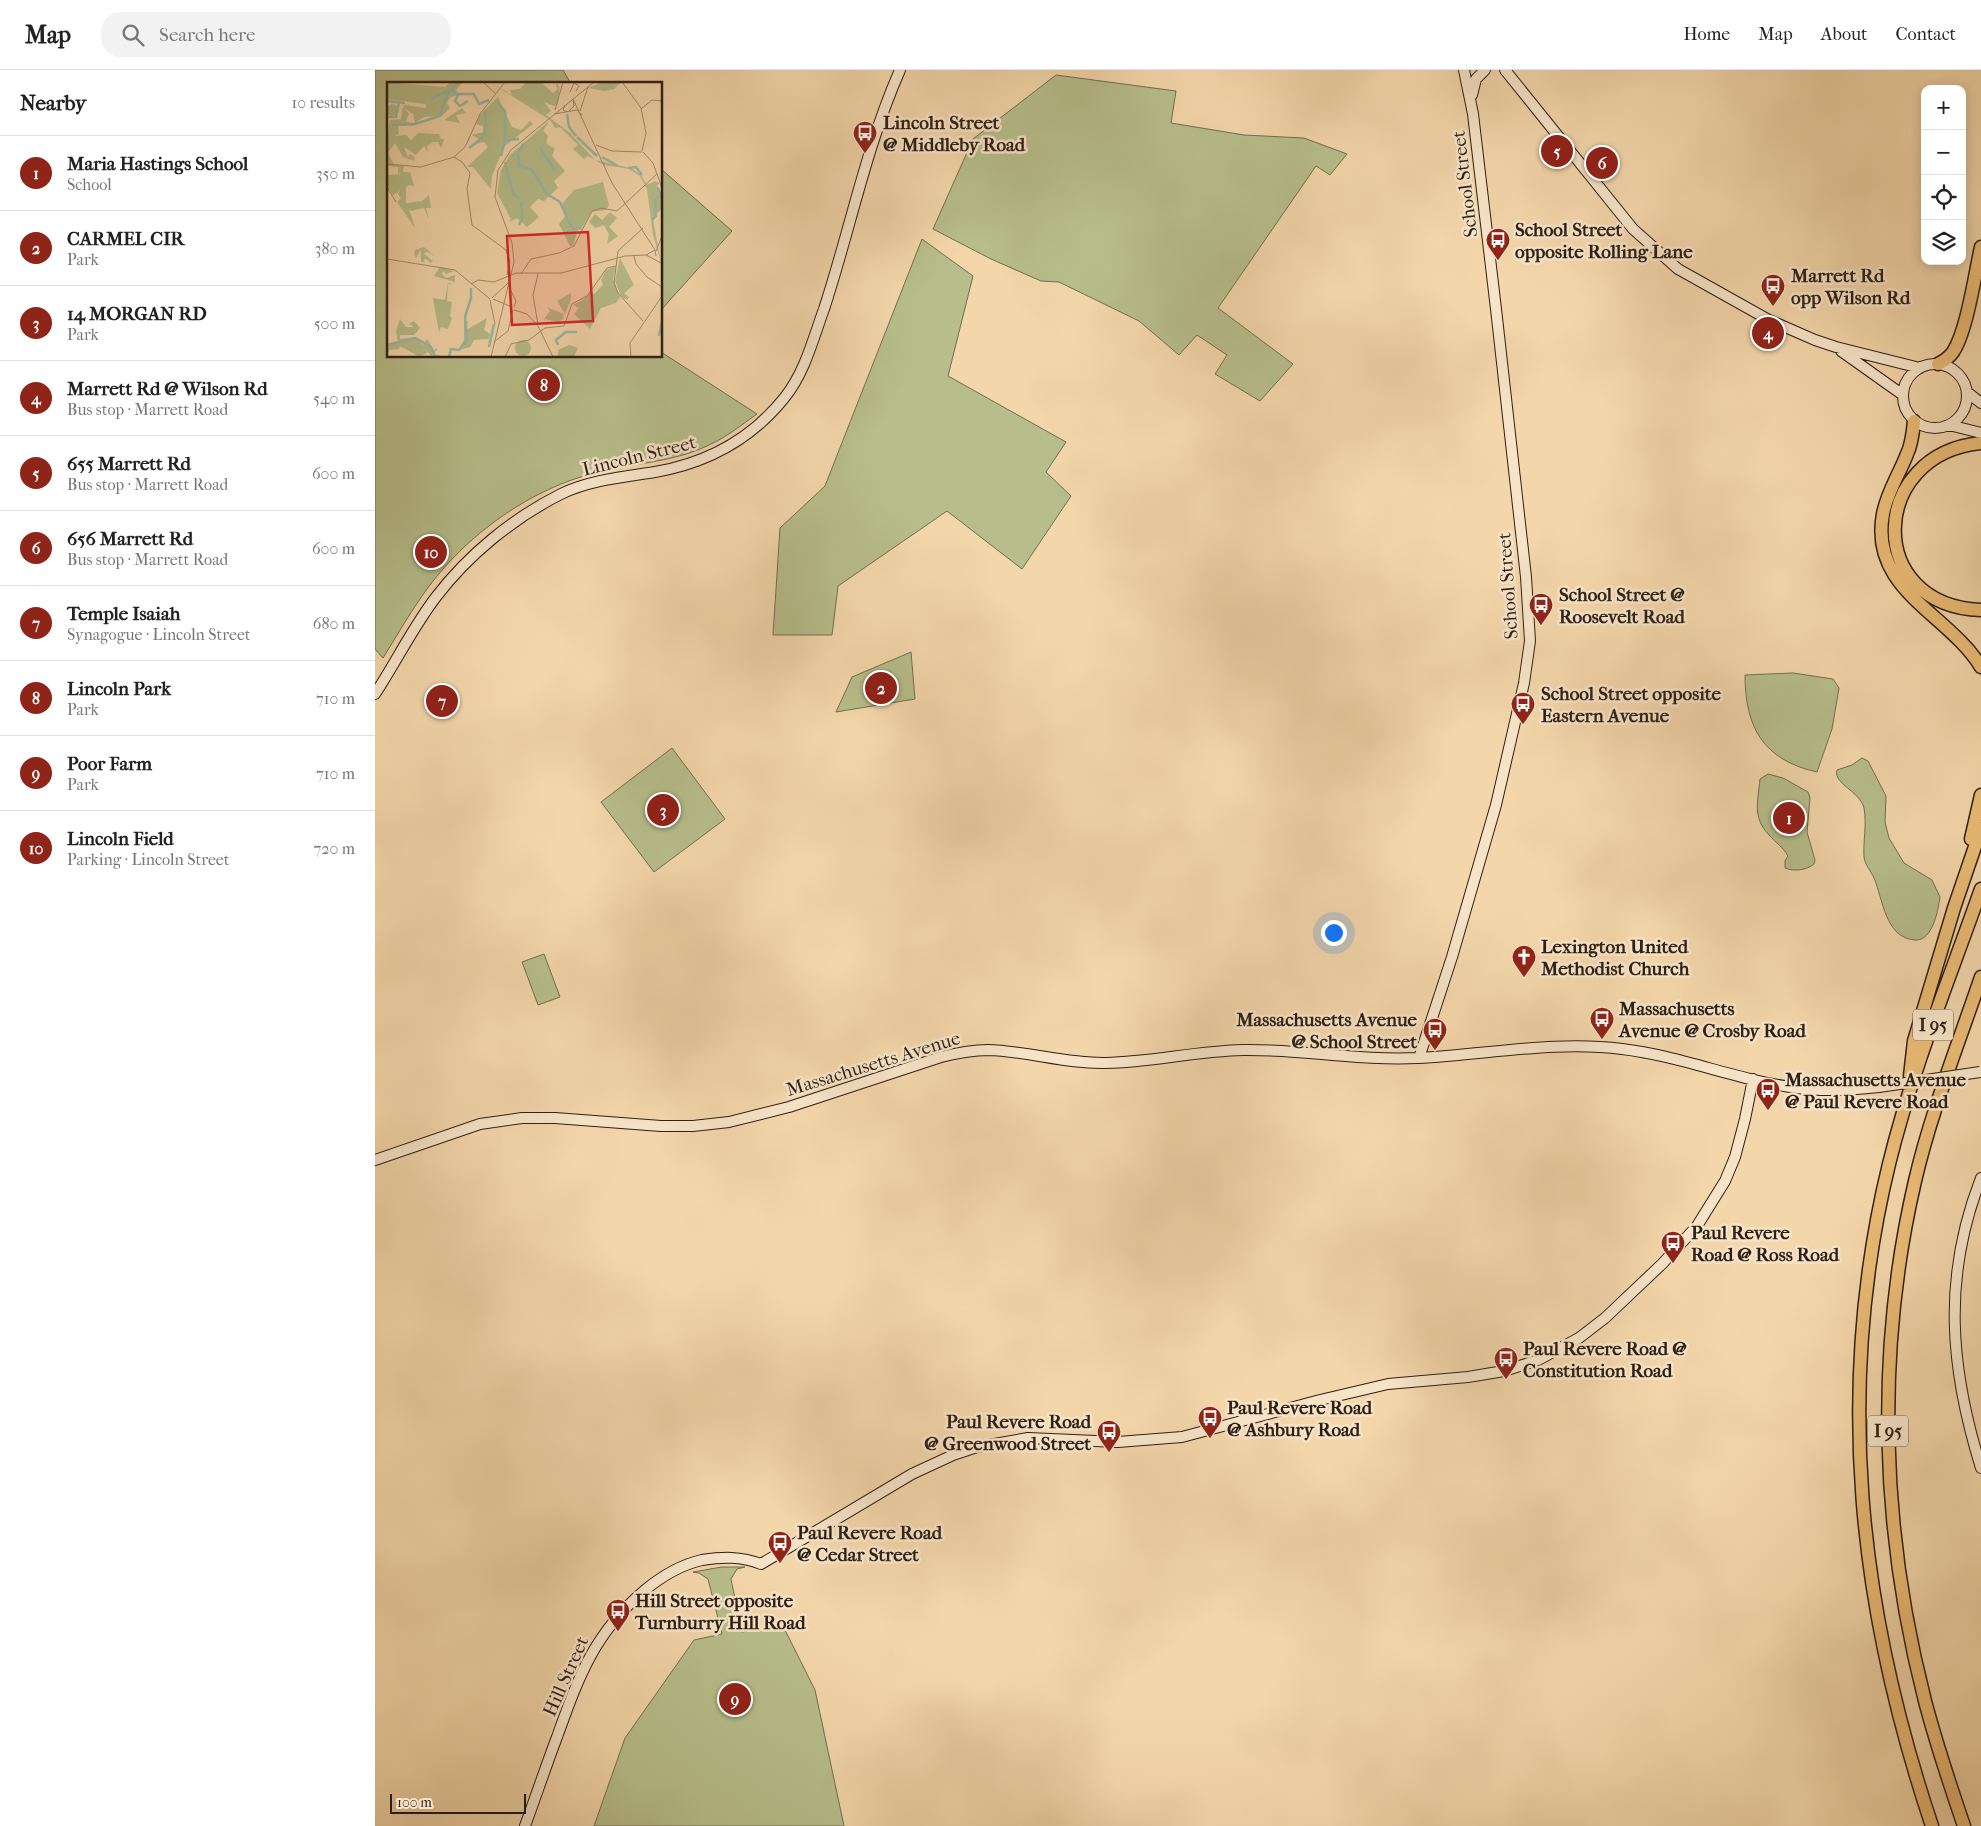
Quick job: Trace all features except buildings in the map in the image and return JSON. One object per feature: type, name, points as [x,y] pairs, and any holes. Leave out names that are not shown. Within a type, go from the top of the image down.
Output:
[{"type":"highway","points":[[1938,364],[1949,357],[1957,344],[1964,323],[1981,247]]},
{"type":"highway","points":[[1915,421],[1909,449],[1884,508],[1881,526],[1884,551],[1892,572],[1900,585],[1961,640],[1981,666]]},
{"type":"highway","points":[[1981,443],[1947,450],[1933,457],[1923,467],[1911,481],[1900,501],[1896,512],[1894,532],[1902,564],[1910,577],[1923,590],[1952,605],[1981,610]]},
{"type":"highway","points":[[1966,874],[1981,795]]},
{"type":"highway","points":[[1907,1103],[1914,1041],[1981,829]]},
{"type":"highway","name":"I 95","points":[[1933,1826],[1904,1736],[1881,1640],[1867,1552],[1860,1464],[1860,1375],[1867,1285],[1875,1232],[1886,1180],[1907,1103],[1981,889]]},
{"type":"highway","name":"I 95","points":[[1963,1826],[1925,1701],[1903,1598],[1891,1503],[1888,1390],[1894,1302],[1901,1250],[1913,1190],[1933,1115],[1981,977]]},
{"type":"street","name":"Lincoln Street","points":[[375,694],[436,597],[467,561],[517,520],[562,494],[585,486],[614,478],[676,468],[715,454],[746,436],[768,417],[785,398],[795,384],[807,358],[847,234],[873,140],[900,70]]},
{"type":"street","name":"School Street","points":[[1471,98],[1476,78],[1485,70]]},
{"type":"street","points":[[1505,70],[1617,211],[1664,258],[1703,284],[1769,320],[1815,340],[1920,368],[1938,364],[1956,372],[1964,382],[1967,400],[1963,412],[1949,425]]},
{"type":"street","name":"School Street","points":[[1419,1058],[1452,957],[1496,805],[1524,683],[1530,641],[1526,577],[1467,73]]},
{"type":"street","points":[[1836,347],[1903,396]]},
{"type":"street","points":[[1920,368],[1907,379],[1903,396],[1905,407],[1915,421],[1931,428],[1949,425],[1981,432]]},
{"type":"street","points":[[1967,392],[1981,403]]},
{"type":"street","name":"Massachusetts Avenue","points":[[375,1160],[481,1124],[522,1118],[555,1118],[661,1126],[693,1126],[729,1122],[789,1107],[921,1063],[962,1052],[986,1050],[1008,1051],[1088,1064],[1119,1063],[1212,1051],[1297,1052],[1395,1059],[1595,1046],[1651,1054],[1783,1086],[1820,1090],[1879,1087],[1981,1072]]},
{"type":"street","name":"Hill Street","points":[[525,1826],[579,1676],[591,1653],[609,1626],[642,1593],[676,1569],[700,1561],[735,1557],[761,1564],[912,1474],[953,1455],[977,1447],[1028,1438],[1118,1442],[1182,1436],[1388,1384],[1468,1377],[1503,1371],[1538,1360],[1579,1338],[1605,1318],[1662,1264],[1697,1226],[1725,1181],[1735,1157],[1753,1079]]},
{"type":"street","points":[[1981,1178],[1961,1245],[1954,1308],[1958,1371],[1981,1468]]},
{"type":"green space","points":[[375,70],[563,70],[570,82],[387,82],[387,358],[663,358],[663,353],[757,414],[734,431],[694,451],[663,460],[615,468],[584,476],[560,484],[514,508],[473,539],[437,576],[383,658],[375,649]]},
{"type":"green space","points":[[1056,75],[1176,91],[1171,123],[1244,135],[1304,138],[1347,154],[1330,175],[1316,166],[1218,308],[1293,364],[1260,401],[1215,374],[1227,355],[1197,335],[1179,355],[1139,321],[1059,282],[1041,281],[991,259],[933,229],[973,139]]},
{"type":"green space","points":[[663,171],[732,231],[663,308]]},
{"type":"green space","points":[[922,239],[973,276],[948,376],[1066,442],[1046,472],[1071,496],[1022,569],[947,511],[838,586],[832,635],[773,635],[780,528],[825,486]]},
{"type":"green space","points":[[911,652],[915,699],[836,712],[852,677]]},
{"type":"green space","points":[[1793,673],[1833,679],[1839,688],[1832,729],[1817,772],[1798,767],[1770,750],[1754,725],[1749,710],[1745,675]]},
{"type":"green space","points":[[672,748],[725,819],[654,872],[601,802]]},
{"type":"green space","points":[[1862,758],[1868,761],[1886,796],[1885,822],[1889,838],[1904,863],[1932,880],[1940,897],[1934,924],[1926,936],[1921,939],[1905,938],[1891,925],[1874,878],[1865,860],[1865,820],[1862,802],[1843,784],[1837,775],[1837,770],[1852,765]]},
{"type":"green space","points":[[1768,774],[1783,778],[1808,792],[1810,798],[1807,832],[1815,860],[1814,864],[1808,868],[1796,870],[1785,868],[1785,861],[1788,856],[1760,822],[1757,802],[1760,779]]},
{"type":"green space","points":[[544,954],[560,997],[538,1005],[522,962]]},
{"type":"green space","points":[[722,1567],[745,1567],[737,1569],[731,1579],[742,1632],[782,1624],[815,1690],[844,1826],[594,1826],[625,1738],[694,1640],[722,1634],[708,1579],[699,1573],[693,1572]]},
{"type":"place","name":"655 Marrett Rd","points":[[1557,151]]},
{"type":"place","name":"Lincoln Street @ Middleby Road","points":[[865,154]]},
{"type":"place","name":"656 Marrett Rd","points":[[1602,163]]},
{"type":"place","name":"School Street opposite Rolling Lane","points":[[1498,261]]},
{"type":"place","name":"Marrett Rd opp Wilson Rd","points":[[1773,307]]},
{"type":"place","name":"Marrett Rd @ Wilson Rd","points":[[1768,333]]},
{"type":"place","name":"Lincoln Park","points":[[544,385]]},
{"type":"place","name":"Lincoln Field","points":[[431,552]]},
{"type":"place","name":"School Street @ Roosevelt Road","points":[[1541,626]]},
{"type":"place","name":"CARMEL CIR","points":[[881,688]]},
{"type":"place","name":"Temple Isaiah","points":[[442,701]]},
{"type":"place","name":"School Street opposite Eastern Avenue","points":[[1523,725]]},
{"type":"place","name":"14 MORGAN RD","points":[[663,810]]},
{"type":"place","name":"Maria Hastings School","points":[[1789,818]]},
{"type":"place","name":"Lexington United Methodist Church","points":[[1524,978]]},
{"type":"place","name":"Massachusetts Avenue @ Crosby Road","points":[[1602,1040]]},
{"type":"place","name":"Massachusetts Avenue @ School Street","points":[[1435,1051]]},
{"type":"place","name":"Massachusetts Avenue @ Paul Revere Road","points":[[1768,1111]]},
{"type":"place","name":"Paul Revere Road @ Ross Road","points":[[1673,1264]]},
{"type":"place","name":"Paul Revere Road @ Constitution Road","points":[[1506,1380]]},
{"type":"place","name":"Paul Revere Road @ Ashbury Road","points":[[1210,1439]]},
{"type":"place","name":"Paul Revere Road @ Greenwood Street","points":[[1109,1453]]},
{"type":"place","name":"Paul Revere Road @ Cedar Street","points":[[780,1564]]},
{"type":"place","name":"Hill Street opposite Turnburry Hill Road","points":[[618,1632]]},
{"type":"place","name":"Poor Farm","points":[[735,1699]]}]
